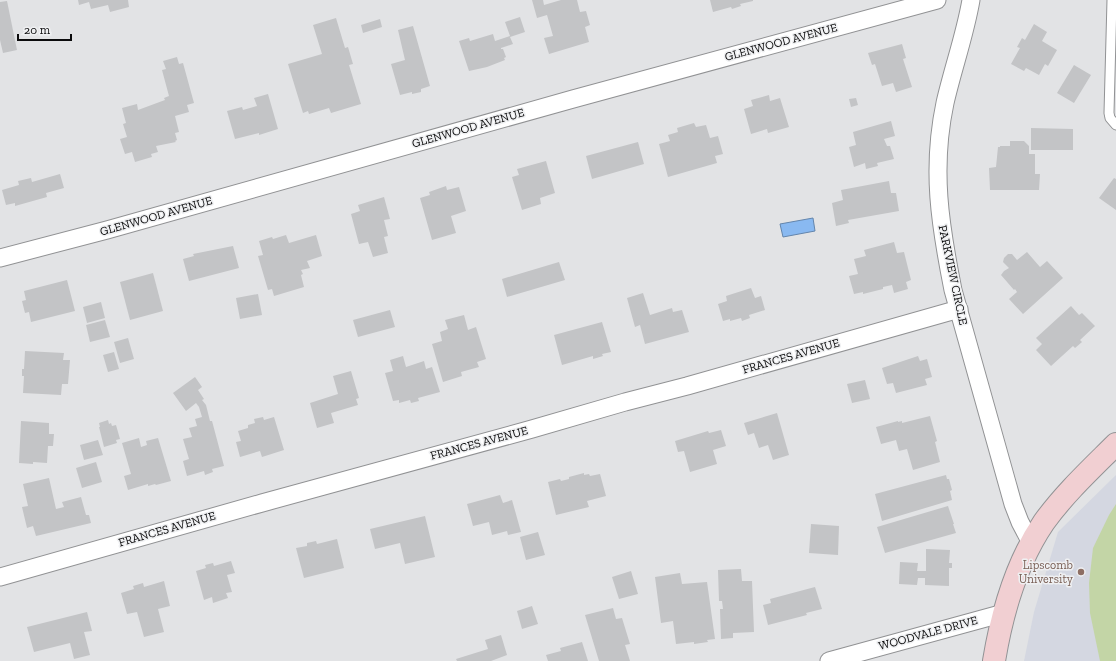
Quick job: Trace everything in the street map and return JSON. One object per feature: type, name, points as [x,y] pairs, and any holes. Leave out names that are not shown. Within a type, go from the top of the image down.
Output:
[{"type":"main road","points":[[994,661],[1004,612],[1018,572],[1032,543],[1044,522],[1071,490],[1116,444]]},
{"type":"street","name":"GLENWOOD AVENUE","points":[[0,258],[107,230],[572,99],[937,0]]},
{"type":"street","name":"PARKVIEW CIRCLE","points":[[971,0],[968,18],[945,104],[937,171],[941,225],[947,259],[959,309],[1013,504],[1020,522],[1032,543]]},
{"type":"street","name":"FRANCES AVENUE","points":[[0,577],[959,309]]},
{"type":"street","name":"WOODVALE DRIVE","points":[[829,661],[1004,612]]},
{"type":"lane","points":[[1112,0],[1109,113],[1110,118],[1116,125]]},
{"type":"shaded area","name":"Lipscomb University","points":[[1116,475],[1116,661],[1024,661],[1034,612],[1058,532]]},
{"type":"green space","points":[[1116,504],[1116,661],[1100,661],[1090,613],[1089,583],[1093,548]]},
{"type":"water","points":[[813,218],[815,231],[783,237],[780,224]]},
{"type":"building","points":[[78,0],[128,0],[129,7],[110,12],[108,5],[91,9],[89,2],[79,5]]},
{"type":"building","points":[[532,0],[543,0],[544,5],[561,0],[577,0],[580,12],[586,11],[590,25],[585,27],[589,42],[549,54],[544,38],[553,36],[547,15],[537,18]]},
{"type":"building","points":[[710,0],[753,1],[740,4],[741,6],[732,9],[731,7],[713,12]]},
{"type":"building","points":[[7,1],[17,50],[3,53],[0,40],[0,2]]},
{"type":"building","points":[[520,17],[525,32],[510,37],[513,44],[501,48],[503,49],[506,57],[504,58],[505,60],[487,67],[469,71],[459,41],[469,38],[470,41],[493,34],[495,41],[510,36],[505,22]]},
{"type":"building","points":[[336,18],[345,48],[348,47],[353,64],[349,65],[361,104],[331,113],[329,108],[309,114],[308,111],[303,113],[288,64],[322,54],[313,25]]},
{"type":"building","points":[[380,19],[382,27],[363,33],[361,25]]},
{"type":"building","points":[[1034,24],[1047,32],[1042,41],[1057,50],[1048,66],[1045,64],[1039,75],[1026,68],[1024,71],[1011,64],[1020,48],[1017,47],[1022,38],[1025,40]]},
{"type":"building","points":[[413,26],[430,86],[421,89],[421,92],[412,94],[412,92],[400,95],[391,64],[405,60],[398,30]]},
{"type":"building","points":[[902,44],[906,58],[903,59],[912,87],[896,92],[893,83],[882,86],[875,64],[872,65],[868,53]]},
{"type":"building","points":[[177,57],[179,64],[183,63],[194,103],[187,105],[189,112],[175,116],[179,132],[175,133],[177,140],[175,141],[176,142],[156,146],[158,152],[151,154],[152,157],[135,162],[132,152],[125,154],[120,139],[127,137],[123,124],[126,123],[122,108],[137,104],[138,110],[165,100],[164,98],[169,96],[162,70],[166,69],[163,61]]},
{"type":"building","points":[[1074,65],[1091,75],[1074,103],[1057,93]]},
{"type":"building","points":[[268,94],[278,129],[259,135],[259,133],[235,139],[227,111],[242,107],[243,110],[257,106],[254,98]]},
{"type":"building","points":[[769,95],[770,101],[780,98],[789,127],[768,133],[767,129],[751,134],[744,109],[753,106],[751,100]]},
{"type":"building","points":[[856,98],[858,105],[851,107],[849,99]]},
{"type":"building","points":[[891,121],[895,136],[884,139],[887,146],[890,146],[894,159],[877,163],[878,166],[866,169],[865,163],[854,167],[849,147],[856,145],[853,132]]},
{"type":"building","points":[[694,123],[696,127],[706,125],[710,138],[718,136],[723,154],[715,156],[717,163],[668,177],[659,144],[670,141],[668,135],[678,132],[677,128]]},
{"type":"building","points":[[1031,128],[1073,129],[1073,150],[1031,150]]},
{"type":"building","points":[[1010,141],[1024,141],[1029,146],[1029,154],[1035,154],[1035,174],[1040,174],[1039,190],[990,190],[989,168],[996,167],[998,147],[1010,146]]},
{"type":"building","points":[[638,142],[644,164],[592,179],[586,156]]},
{"type":"building","points":[[546,161],[555,193],[540,198],[541,204],[522,210],[512,177],[519,175],[517,169]]},
{"type":"building","points":[[60,174],[64,188],[46,193],[47,197],[15,206],[15,203],[6,205],[2,190],[19,185],[18,181],[31,178],[32,182]]},
{"type":"building","points":[[1114,178],[1116,179],[1116,210],[1099,198]]},
{"type":"building","points":[[889,181],[891,193],[896,193],[899,211],[848,220],[849,223],[836,226],[832,203],[843,200],[841,190]]},
{"type":"building","points":[[446,186],[447,190],[459,187],[466,211],[451,216],[456,233],[432,240],[420,198],[430,195],[429,192]]},
{"type":"building","points":[[384,197],[390,219],[384,220],[388,236],[384,237],[388,253],[373,257],[368,242],[359,244],[351,214],[360,211],[358,205]]},
{"type":"building","points":[[286,235],[289,243],[316,235],[322,256],[307,261],[310,268],[301,270],[303,274],[301,275],[304,287],[274,296],[272,289],[268,290],[258,256],[263,255],[259,241]]},
{"type":"building","points":[[894,242],[897,253],[904,252],[911,280],[906,282],[908,289],[894,293],[892,285],[863,294],[863,292],[854,294],[849,276],[858,274],[854,259],[866,256],[864,250]]},
{"type":"building","points":[[233,246],[239,268],[189,281],[183,259],[194,256],[193,254]]},
{"type":"building","points":[[1027,252],[1040,267],[1047,261],[1063,278],[1023,314],[1009,299],[1017,292],[1001,275],[1009,268],[1003,262],[1004,258],[1008,254],[1012,254],[1017,260]]},
{"type":"building","points":[[559,262],[565,280],[507,297],[502,279]]},
{"type":"building","points":[[153,273],[163,311],[130,320],[120,282]]},
{"type":"building","points":[[67,280],[75,311],[31,322],[29,312],[25,313],[22,301],[26,300],[24,291]]},
{"type":"building","points":[[751,288],[755,298],[761,296],[765,310],[749,315],[750,318],[742,321],[741,318],[723,321],[718,304],[727,301],[726,296]]},
{"type":"building","points":[[643,293],[650,315],[672,308],[673,312],[682,310],[689,332],[645,344],[640,325],[635,327],[627,298]]},
{"type":"building","points":[[258,294],[262,315],[240,319],[236,298]]},
{"type":"building","points":[[101,302],[105,318],[87,323],[83,307]]},
{"type":"building","points":[[1071,306],[1079,315],[1082,313],[1095,326],[1080,340],[1082,342],[1075,348],[1073,346],[1051,366],[1036,350],[1042,344],[1036,338]]},
{"type":"building","points":[[390,310],[395,327],[358,337],[353,320]]},
{"type":"building","points":[[464,315],[468,330],[476,327],[486,359],[477,362],[479,367],[461,372],[462,376],[443,382],[432,344],[442,341],[440,332],[448,329],[445,320]]},
{"type":"building","points":[[105,320],[110,337],[90,342],[86,325]]},
{"type":"building","points":[[602,322],[611,352],[602,354],[603,356],[593,359],[593,356],[562,365],[554,335]]},
{"type":"building","points":[[128,338],[134,359],[120,363],[114,342]]},
{"type":"building","points":[[25,351],[64,353],[63,360],[70,360],[68,384],[62,384],[61,395],[23,393],[24,376],[22,376],[22,369],[24,369]]},
{"type":"building","points":[[114,352],[119,369],[108,372],[103,355]]},
{"type":"building","points":[[403,356],[406,367],[424,361],[426,369],[432,367],[440,392],[418,398],[419,401],[411,403],[410,400],[399,403],[399,400],[393,401],[385,373],[393,371],[390,360]]},
{"type":"building","points":[[918,356],[920,361],[927,359],[932,377],[925,379],[927,385],[896,393],[893,383],[887,384],[882,368]]},
{"type":"building","points":[[351,371],[359,398],[356,399],[358,405],[331,413],[334,423],[317,428],[310,403],[338,394],[333,376]]},
{"type":"building","points":[[195,377],[202,387],[198,390],[204,399],[202,400],[206,405],[210,421],[212,421],[224,466],[212,469],[213,472],[205,475],[204,471],[187,476],[183,461],[189,459],[183,439],[192,437],[189,428],[197,426],[195,419],[202,417],[196,403],[186,411],[173,393]]},
{"type":"building","points":[[865,380],[870,399],[852,403],[847,384]]},
{"type":"building","points":[[777,413],[789,455],[773,460],[768,445],[759,448],[754,433],[748,435],[744,423]]},
{"type":"building","points":[[930,416],[937,441],[935,442],[940,462],[913,470],[907,449],[899,451],[896,440],[881,444],[876,427],[898,421],[902,421],[902,423]]},
{"type":"building","points":[[263,417],[264,420],[274,417],[284,450],[262,457],[260,451],[240,457],[236,442],[241,441],[238,431],[248,428],[248,425],[255,423],[254,419]]},
{"type":"building","points":[[108,420],[109,424],[111,423],[112,426],[116,425],[120,439],[116,440],[117,443],[104,447],[99,423]]},
{"type":"building","points":[[21,421],[49,423],[49,434],[54,434],[53,446],[48,446],[47,463],[19,463]]},
{"type":"building","points":[[721,430],[726,446],[713,450],[717,464],[690,472],[684,451],[678,452],[675,441],[708,431],[709,433]]},
{"type":"building","points":[[139,438],[141,447],[147,445],[146,441],[158,438],[171,481],[156,485],[148,486],[148,484],[128,490],[124,476],[131,474],[122,443]]},
{"type":"building","points":[[98,440],[103,455],[84,460],[80,445]]},
{"type":"building","points":[[96,462],[102,482],[82,488],[76,468]]},
{"type":"building","points":[[584,473],[584,475],[589,474],[590,476],[600,474],[606,496],[587,501],[589,507],[556,515],[548,482],[560,479],[561,481],[569,479],[569,477]]},
{"type":"building","points":[[946,475],[947,479],[949,479],[952,490],[950,491],[952,500],[882,521],[875,494]]},
{"type":"building","points":[[49,478],[56,509],[64,507],[62,502],[81,497],[86,515],[89,515],[91,523],[36,536],[33,526],[27,528],[22,507],[28,506],[23,484]]},
{"type":"building","points":[[500,495],[503,503],[512,500],[521,532],[508,535],[507,531],[492,535],[489,522],[473,526],[467,504]]},
{"type":"building","points":[[948,506],[956,533],[885,553],[877,527]]},
{"type":"building","points":[[425,516],[435,557],[405,564],[400,543],[375,549],[370,529]]},
{"type":"building","points":[[811,524],[839,526],[838,555],[809,553]]},
{"type":"building","points":[[538,532],[545,555],[526,560],[520,537]]},
{"type":"building","points":[[337,539],[344,568],[304,578],[296,548],[307,546],[307,543],[316,541],[317,544]]},
{"type":"building","points":[[926,549],[950,550],[949,563],[952,563],[952,568],[949,568],[949,586],[925,585],[925,578],[918,578],[917,585],[899,584],[900,562],[918,563],[917,571],[926,571]]},
{"type":"building","points":[[231,561],[235,573],[227,575],[232,592],[226,593],[228,598],[213,603],[212,597],[204,600],[196,571],[206,568],[205,565],[213,563],[214,566]]},
{"type":"building","points":[[741,569],[742,581],[752,581],[754,632],[733,633],[733,638],[721,639],[720,609],[723,609],[722,601],[719,601],[718,570]]},
{"type":"building","points":[[631,571],[638,594],[619,599],[612,577]]},
{"type":"building","points":[[680,573],[682,584],[707,582],[715,639],[707,640],[708,642],[694,644],[694,642],[676,644],[673,621],[661,623],[655,577]]},
{"type":"building","points":[[164,581],[170,606],[158,609],[164,632],[144,637],[137,612],[127,614],[121,593],[134,589],[133,586],[143,583],[144,587]]},
{"type":"building","points":[[815,587],[822,609],[806,613],[807,615],[768,625],[763,605],[771,603],[770,599]]},
{"type":"building","points":[[532,606],[538,624],[522,629],[517,611]]},
{"type":"building","points":[[613,608],[616,619],[622,618],[630,644],[625,645],[630,661],[599,661],[585,615]]},
{"type":"building","points":[[87,612],[92,631],[84,632],[90,655],[74,659],[70,643],[34,652],[27,627]]},
{"type":"building","points":[[501,635],[507,655],[491,661],[457,661],[456,659],[488,649],[485,640]]},
{"type":"building","points":[[582,642],[588,661],[548,661],[546,655],[561,651],[560,648]]},
{"type":"place","name":"Lipscomb University","points":[[1081,572]]}]
